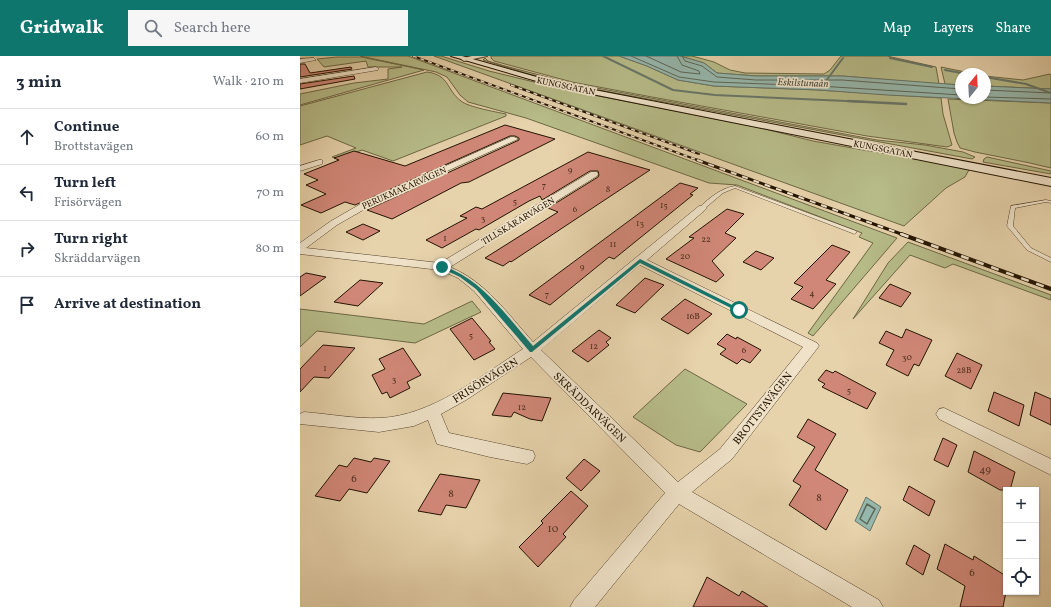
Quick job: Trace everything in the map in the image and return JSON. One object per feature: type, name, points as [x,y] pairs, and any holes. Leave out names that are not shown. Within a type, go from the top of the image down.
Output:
[{"type":"main road","name":"KUNGSGATAN","points":[[454,56],[467,58],[557,84],[1051,182]]},
{"type":"main road","name":"KUNGSGATAN","points":[[715,115],[1051,176]]},
{"type":"street","points":[[467,58],[484,56]]},
{"type":"street","points":[[300,61],[314,59]]},
{"type":"street","points":[[300,81],[376,69]]},
{"type":"street","name":"PERUKMAKARVÄGEN","points":[[300,250],[334,223],[367,204],[514,139]]},
{"type":"street","points":[[300,169],[319,162]]},
{"type":"street","name":"TILLSKÄRARVÄGEN","points":[[442,267],[594,174]]},
{"type":"street","name":"FRISÖRVÄGEN","points":[[304,419],[379,425],[397,423],[414,419],[461,396],[532,350],[702,208]]},
{"type":"street","name":"SKRÄDDARVÄGEN","points":[[300,250],[442,267],[462,276],[478,288],[532,350],[678,493],[872,607]]},
{"type":"street","name":"BROTTSTAVÄGEN","points":[[581,607],[678,493],[726,454],[812,346],[640,261]]},
{"type":"street","points":[[432,411],[443,439],[490,450],[526,456]]},
{"type":"street","points":[[944,414],[1051,467]]},
{"type":"lane","points":[[702,208],[722,191],[727,188],[735,187],[854,232]]},
{"type":"lane","points":[[1051,202],[1046,201],[1013,207],[1010,226],[1029,249],[1051,260]]},
{"type":"green space","points":[[360,56],[408,56],[897,238],[813,336],[808,333],[873,243],[859,237],[862,233],[737,185],[709,183],[526,118],[468,102],[460,95],[447,77],[436,72]]},
{"type":"green space","points":[[434,56],[441,56],[489,71],[563,89],[761,128],[813,141],[869,151],[887,152],[970,168],[965,177],[946,188],[904,226]]},
{"type":"green space","points":[[491,56],[619,56],[647,66],[678,80],[714,86],[819,90],[941,98],[943,114],[952,145],[947,147],[867,136],[572,82],[494,61]]},
{"type":"green space","points":[[680,56],[692,56],[714,62],[730,70],[745,73],[824,74],[830,70],[841,56],[887,56],[936,67],[939,84],[842,76],[756,76],[717,73],[704,63]]},
{"type":"green space","points":[[361,57],[424,70],[300,105],[300,94],[354,83],[388,79],[388,69],[402,67],[368,67],[366,61],[324,67],[317,59]]},
{"type":"green space","points":[[485,58],[488,61],[505,66],[570,83],[877,140],[925,145],[963,152],[975,157],[972,159],[599,90],[529,74],[483,60]]},
{"type":"green space","points":[[941,67],[955,70],[955,85],[945,84]]},
{"type":"green space","points":[[427,72],[440,76],[456,97],[461,101],[482,109],[506,114],[506,116],[393,161],[362,150],[337,159],[332,157],[356,148],[327,136],[300,145],[300,106]]},
{"type":"green space","points":[[1050,74],[1051,89],[991,86],[991,77],[1023,80]]},
{"type":"green space","points":[[948,99],[955,99],[955,104],[991,104],[991,101],[1051,103],[1051,168],[960,148],[954,133]]},
{"type":"green space","points":[[987,157],[1051,171],[1051,174],[983,162]]},
{"type":"green space","points":[[908,242],[1051,295],[1051,300],[953,264],[945,268],[910,255],[853,319],[888,263]]},
{"type":"green space","points":[[472,301],[481,312],[415,343],[317,331],[300,347],[300,309],[424,324]]},
{"type":"green space","points":[[685,369],[747,404],[700,452],[676,445],[633,417]]},
{"type":"water","name":"Eskilstunaån","points":[[619,56],[680,56],[704,63],[717,73],[756,76],[842,76],[955,85],[955,98],[819,90],[714,86],[678,80],[647,66]]},
{"type":"water","points":[[991,86],[1051,89],[1051,103],[991,100]]},
{"type":"water","points":[[866,497],[881,507],[870,531],[855,521]]},
{"type":"building","points":[[300,64],[305,64],[310,73],[351,67],[352,69],[300,77]]},
{"type":"building","points":[[354,76],[355,79],[300,89],[300,84]]},
{"type":"building","points":[[505,125],[555,139],[469,182],[461,183],[392,219],[367,210],[519,140],[519,138],[510,136],[355,205],[345,202],[321,213],[301,205],[326,194],[306,185],[318,180],[304,174],[339,160],[334,158],[354,151],[405,166]]},
{"type":"building","points":[[588,152],[650,170],[503,266],[485,258],[558,212],[548,208],[598,177],[598,171],[590,171],[542,200],[540,196],[529,201],[479,230],[476,229],[442,248],[426,240],[467,218],[460,216],[476,207],[482,209]]},
{"type":"building","points":[[680,183],[698,188],[690,194],[693,195],[614,259],[609,257],[550,305],[529,295]]},
{"type":"building","points":[[727,209],[744,214],[725,233],[736,238],[712,261],[724,275],[716,282],[666,259],[694,238],[689,237]]},
{"type":"building","points":[[363,224],[380,231],[363,240],[346,232]]},
{"type":"building","points":[[832,245],[850,252],[826,280],[836,284],[813,309],[791,299],[803,287],[794,283]]},
{"type":"building","points":[[756,251],[774,258],[761,270],[743,262]]},
{"type":"building","points":[[306,273],[326,277],[300,296],[300,277]]},
{"type":"building","points":[[645,278],[664,285],[635,313],[616,305]]},
{"type":"building","points":[[360,280],[383,283],[358,306],[334,302]]},
{"type":"building","points":[[890,284],[911,293],[901,307],[879,298]]},
{"type":"building","points":[[685,299],[712,314],[688,334],[661,319]]},
{"type":"building","points":[[472,318],[491,341],[489,342],[495,349],[474,360],[450,329]]},
{"type":"building","points":[[906,329],[932,340],[919,366],[914,364],[908,376],[886,365],[894,350],[879,343],[886,331],[902,338]]},
{"type":"building","points":[[599,330],[611,338],[606,342],[609,345],[588,362],[572,351]]},
{"type":"building","points":[[727,334],[736,339],[737,337],[761,350],[750,363],[742,359],[737,364],[720,354],[726,349],[717,344]]},
{"type":"building","points":[[323,345],[355,348],[329,378],[314,377],[300,392],[300,369]]},
{"type":"building","points":[[403,348],[421,375],[407,382],[410,388],[390,398],[387,392],[382,394],[372,375],[385,369],[379,359]]},
{"type":"building","points":[[957,353],[982,365],[971,389],[945,376]]},
{"type":"building","points":[[826,370],[833,373],[835,371],[876,393],[867,409],[822,387],[825,384],[818,380]]},
{"type":"building","points":[[994,392],[1024,405],[1019,426],[988,411]]},
{"type":"building","points":[[1035,392],[1051,399],[1051,425],[1030,415]]},
{"type":"building","points":[[503,393],[551,398],[542,421],[530,419],[514,412],[511,417],[492,415]]},
{"type":"building","points":[[808,419],[836,434],[815,470],[848,490],[826,530],[789,505],[801,486],[793,481],[815,447],[797,437]]},
{"type":"building","points":[[943,438],[957,445],[948,467],[934,460]]},
{"type":"building","points":[[974,451],[1015,472],[1011,487],[1003,487],[1003,490],[1000,490],[968,472]]},
{"type":"building","points":[[354,458],[371,462],[374,458],[390,461],[367,493],[349,489],[340,501],[315,496],[339,465],[347,467]]},
{"type":"building","points":[[584,459],[600,471],[581,491],[566,478]]},
{"type":"building","points":[[440,474],[480,480],[466,508],[446,505],[441,515],[418,511]]},
{"type":"building","points":[[909,486],[935,501],[929,516],[903,500]]},
{"type":"building","points":[[571,491],[588,506],[563,534],[566,537],[538,567],[519,547],[543,523],[541,521]]},
{"type":"building","points":[[945,544],[973,560],[974,556],[1003,574],[1003,595],[1005,595],[1003,607],[960,607],[965,586],[937,569]]},
{"type":"building","points":[[914,545],[930,555],[923,575],[906,564]]},
{"type":"building","points":[[707,577],[739,596],[742,591],[768,607],[693,607]]},
{"type":"waterway","points":[[603,56],[673,90],[715,95],[855,101]]},
{"type":"waterway","name":"Eskilstunaån","points":[[826,81],[843,58]]},
{"type":"waterway","points":[[890,58],[932,67]]},
{"type":"waterway","points":[[945,70],[955,72]]},
{"type":"waterway","points":[[991,78],[1026,84],[1051,93]]},
{"type":"waterway","points":[[848,101],[855,101]]},
{"type":"waterway","points":[[855,101],[869,102]]},
{"type":"waterway","points":[[855,101],[906,104]]},
{"type":"railway","points":[[413,56],[700,161]]},
{"type":"railway","points":[[511,85],[699,154]]},
{"type":"railway","points":[[697,160],[904,235]]},
{"type":"railway","points":[[901,234],[1051,289]]},
{"type":"route","points":[[442,267],[462,276],[478,288],[532,350],[640,261],[739,310]]}]
